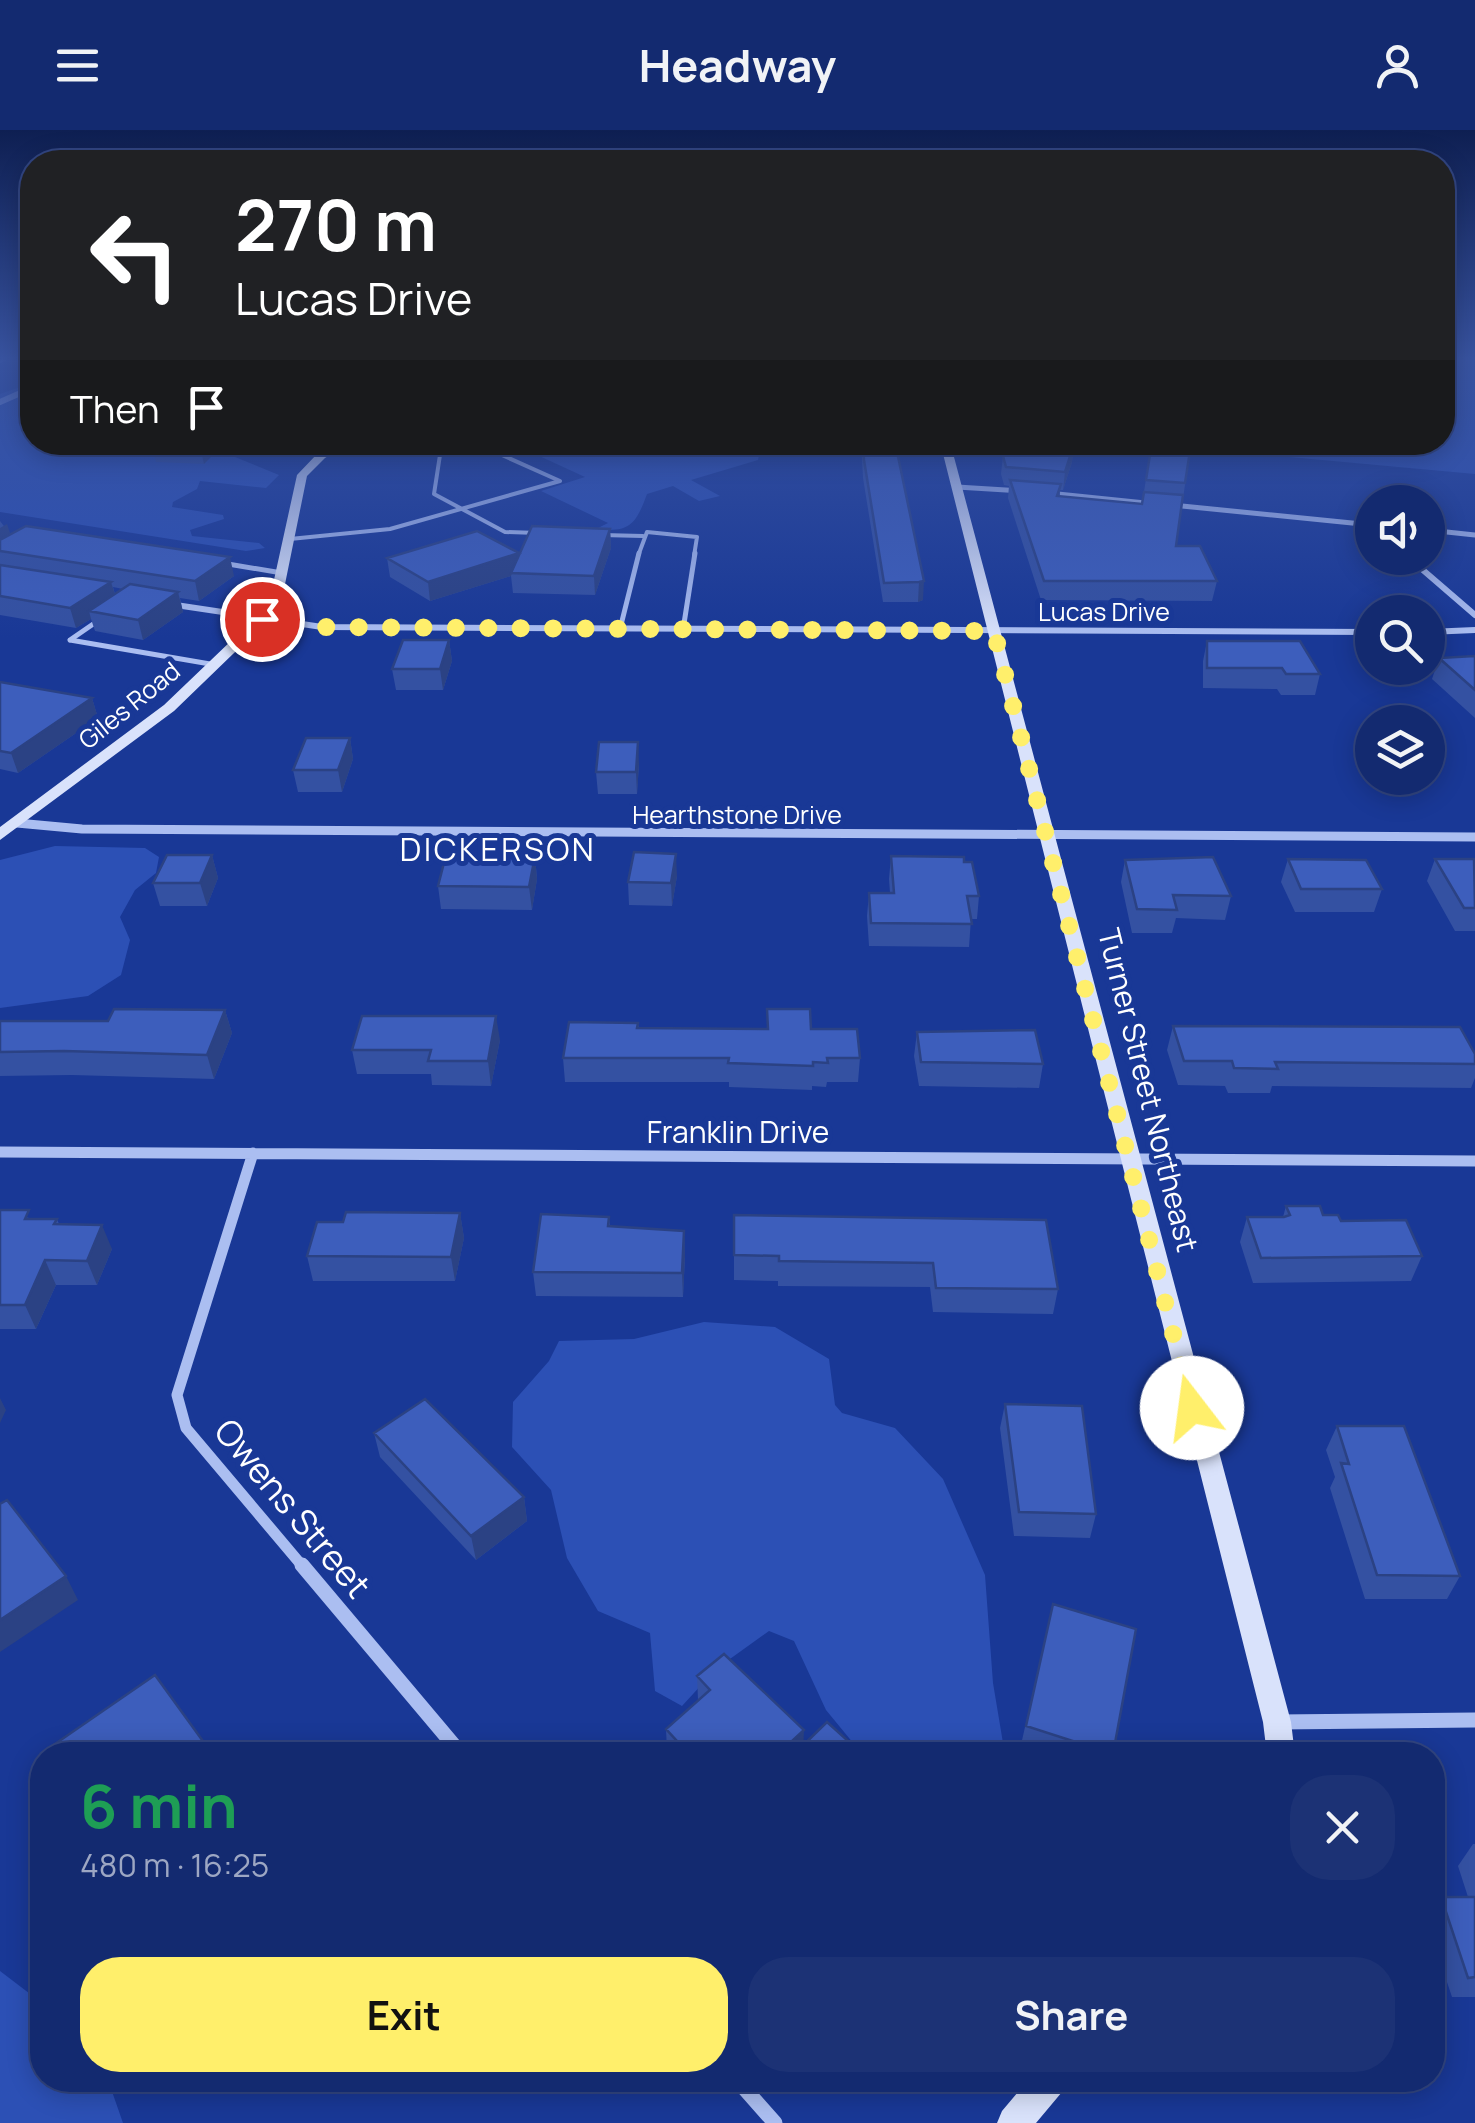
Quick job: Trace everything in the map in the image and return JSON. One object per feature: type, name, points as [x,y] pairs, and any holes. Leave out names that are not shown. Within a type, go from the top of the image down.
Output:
[{"type":"street","name":"Giles Road","points":[[0,835],[9,821],[131,739],[262,619],[273,604],[282,573],[302,475],[323,455]]},
{"type":"street","name":"Turner Street Northeast","points":[[949,455],[1280,1742]]},
{"type":"street","points":[[957,486],[1025,491]]},
{"type":"street","points":[[1044,493],[1355,523]]},
{"type":"street","points":[[1445,532],[1475,535]]},
{"type":"street","points":[[1429,575],[1475,615]]},
{"type":"street","name":"Lucas Drive","points":[[160,602],[322,627],[1355,632]]},
{"type":"street","points":[[1445,631],[1475,630]]},
{"type":"street","name":"Hearthstone Drive","points":[[9,821],[82,829],[1475,838]]},
{"type":"street","name":"Franklin Drive","points":[[0,1152],[1475,1161]]},
{"type":"street","name":"Owens Street","points":[[253,1153],[181,1370],[177,1395],[186,1428],[451,1742]]},
{"type":"street","points":[[1277,1722],[1475,1720]]},
{"type":"street","points":[[748,2092],[775,2123]]},
{"type":"street","points":[[1014,2123],[1040,2092]]},
{"type":"lane","points":[[440,455],[434,494],[505,532],[542,533]]},
{"type":"lane","points":[[290,539],[390,529],[560,482],[501,455]]},
{"type":"lane","points":[[597,535],[643,536],[657,531],[697,537],[683,630]]},
{"type":"lane","points":[[620,629],[643,536]]},
{"type":"lane","points":[[221,563],[282,573]]},
{"type":"lane","points":[[109,614],[70,640],[216,665]]},
{"type":"shaded area","points":[[0,452],[236,455],[279,475],[266,488],[200,481],[197,489],[173,502],[172,507],[223,515],[224,519],[190,530],[192,536],[259,543],[265,548],[246,551],[0,512]]},
{"type":"shaded area","points":[[1475,452],[1475,474],[1268,455]]},
{"type":"shaded area","points":[[537,455],[759,455],[758,460],[691,480],[720,496],[699,501],[673,486],[647,494],[635,519],[617,529],[596,529],[608,523],[541,491],[585,477]]},
{"type":"shaded area","points":[[55,846],[145,848],[159,857],[156,873],[135,890],[120,917],[130,940],[121,975],[88,996],[0,1008],[0,860]]},
{"type":"shaded area","points":[[704,1322],[775,1327],[829,1359],[835,1405],[842,1413],[895,1428],[943,1479],[985,1575],[993,1683],[1003,1742],[852,1742],[826,1710],[794,1641],[769,1631],[716,1669],[682,1706],[655,1691],[650,1633],[598,1611],[567,1558],[551,1490],[512,1447],[513,1402],[549,1361],[559,1341],[634,1339]]},
{"type":"shaded area","points":[[0,1971],[30,1994],[30,2092],[112,2092],[123,2123],[0,2123]]},
{"type":"building","points":[[864,455],[898,455],[924,581],[884,583]]},
{"type":"building","points":[[1070,455],[1065,472],[1006,467],[1003,456]]},
{"type":"building","points":[[1150,455],[1189,455],[1185,483],[1146,480]]},
{"type":"building","points":[[1010,480],[1061,484],[1057,496],[1142,504],[1144,492],[1183,495],[1176,546],[1200,546],[1217,581],[1044,581]]},
{"type":"building","points":[[26,526],[230,557],[195,581],[0,551],[0,540]]},
{"type":"building","points":[[532,526],[610,529],[594,576],[511,573]]},
{"type":"building","points":[[477,531],[519,553],[428,582],[387,558]]},
{"type":"building","points":[[0,565],[111,582],[70,608],[0,596]]},
{"type":"building","points":[[130,584],[178,592],[138,620],[89,611]]},
{"type":"building","points":[[403,640],[449,640],[440,669],[392,669]]},
{"type":"building","points":[[1207,641],[1300,641],[1320,674],[1286,674],[1282,668],[1207,668]]},
{"type":"building","points":[[1475,656],[1475,690],[1445,663],[1445,658]]},
{"type":"building","points":[[0,682],[92,698],[11,753],[0,751]]},
{"type":"building","points":[[306,738],[350,738],[338,770],[293,770]]},
{"type":"building","points":[[599,742],[638,742],[636,772],[596,772]]},
{"type":"building","points":[[634,852],[676,854],[671,883],[628,882]]},
{"type":"building","points":[[167,855],[212,855],[200,883],[153,883]]},
{"type":"building","points":[[446,855],[535,856],[529,887],[438,886]]},
{"type":"building","points":[[891,856],[964,857],[964,862],[972,862],[979,896],[967,896],[972,924],[871,923],[869,893],[894,893]]},
{"type":"building","points":[[1213,857],[1231,896],[1173,895],[1177,910],[1137,909],[1125,860]]},
{"type":"building","points":[[1288,859],[1366,860],[1382,889],[1301,889]]},
{"type":"building","points":[[1435,859],[1474,859],[1475,908],[1464,908]]},
{"type":"building","points":[[114,1009],[225,1010],[207,1055],[0,1052],[0,1021],[108,1021]]},
{"type":"building","points":[[767,1009],[810,1009],[811,1029],[857,1029],[860,1058],[827,1058],[828,1063],[813,1062],[813,1066],[728,1063],[729,1058],[563,1058],[569,1022],[638,1023],[637,1028],[768,1029]]},
{"type":"building","points":[[362,1016],[496,1016],[488,1061],[428,1061],[431,1050],[352,1050]]},
{"type":"building","points":[[1173,1026],[1460,1027],[1475,1054],[1475,1064],[1275,1062],[1278,1069],[1234,1068],[1232,1061],[1184,1061]]},
{"type":"building","points":[[1035,1030],[1043,1064],[921,1062],[917,1032]]},
{"type":"building","points":[[1286,1206],[1320,1206],[1323,1215],[1338,1215],[1341,1221],[1406,1220],[1422,1256],[1261,1258],[1247,1217],[1284,1217],[1290,1215]]},
{"type":"building","points":[[0,1210],[29,1210],[25,1219],[57,1219],[54,1224],[102,1225],[87,1261],[45,1260],[25,1305],[0,1305]]},
{"type":"building","points":[[346,1212],[460,1213],[451,1257],[307,1256],[317,1222],[343,1222]]},
{"type":"building","points":[[541,1214],[609,1217],[608,1226],[684,1231],[682,1273],[533,1272]]},
{"type":"building","points":[[734,1215],[1046,1220],[1058,1289],[936,1288],[933,1263],[779,1261],[779,1256],[734,1255]]},
{"type":"building","points":[[425,1399],[524,1497],[471,1536],[374,1433]]},
{"type":"building","points":[[1005,1404],[1082,1406],[1096,1514],[1019,1512]]},
{"type":"building","points":[[1337,1426],[1404,1426],[1460,1576],[1377,1575],[1341,1463],[1349,1464]]},
{"type":"building","points":[[7,1500],[66,1576],[0,1620],[0,1504]]},
{"type":"building","points":[[1053,1604],[1136,1629],[1115,1742],[1076,1742],[1026,1726]]},
{"type":"building","points":[[724,1654],[804,1730],[791,1742],[678,1742],[666,1729],[710,1690],[697,1676]]},
{"type":"building","points":[[155,1675],[204,1742],[58,1742]]},
{"type":"building","points":[[827,1722],[849,1742],[806,1742]]},
{"type":"building","points":[[1445,1897],[1475,1897],[1475,1977],[1468,1978],[1445,1909]]},
{"type":"district","name":"DICKERSON","points":[[498,849]]},
{"type":"route","points":[[262,619],[322,627],[994,631],[1192,1408]]}]
